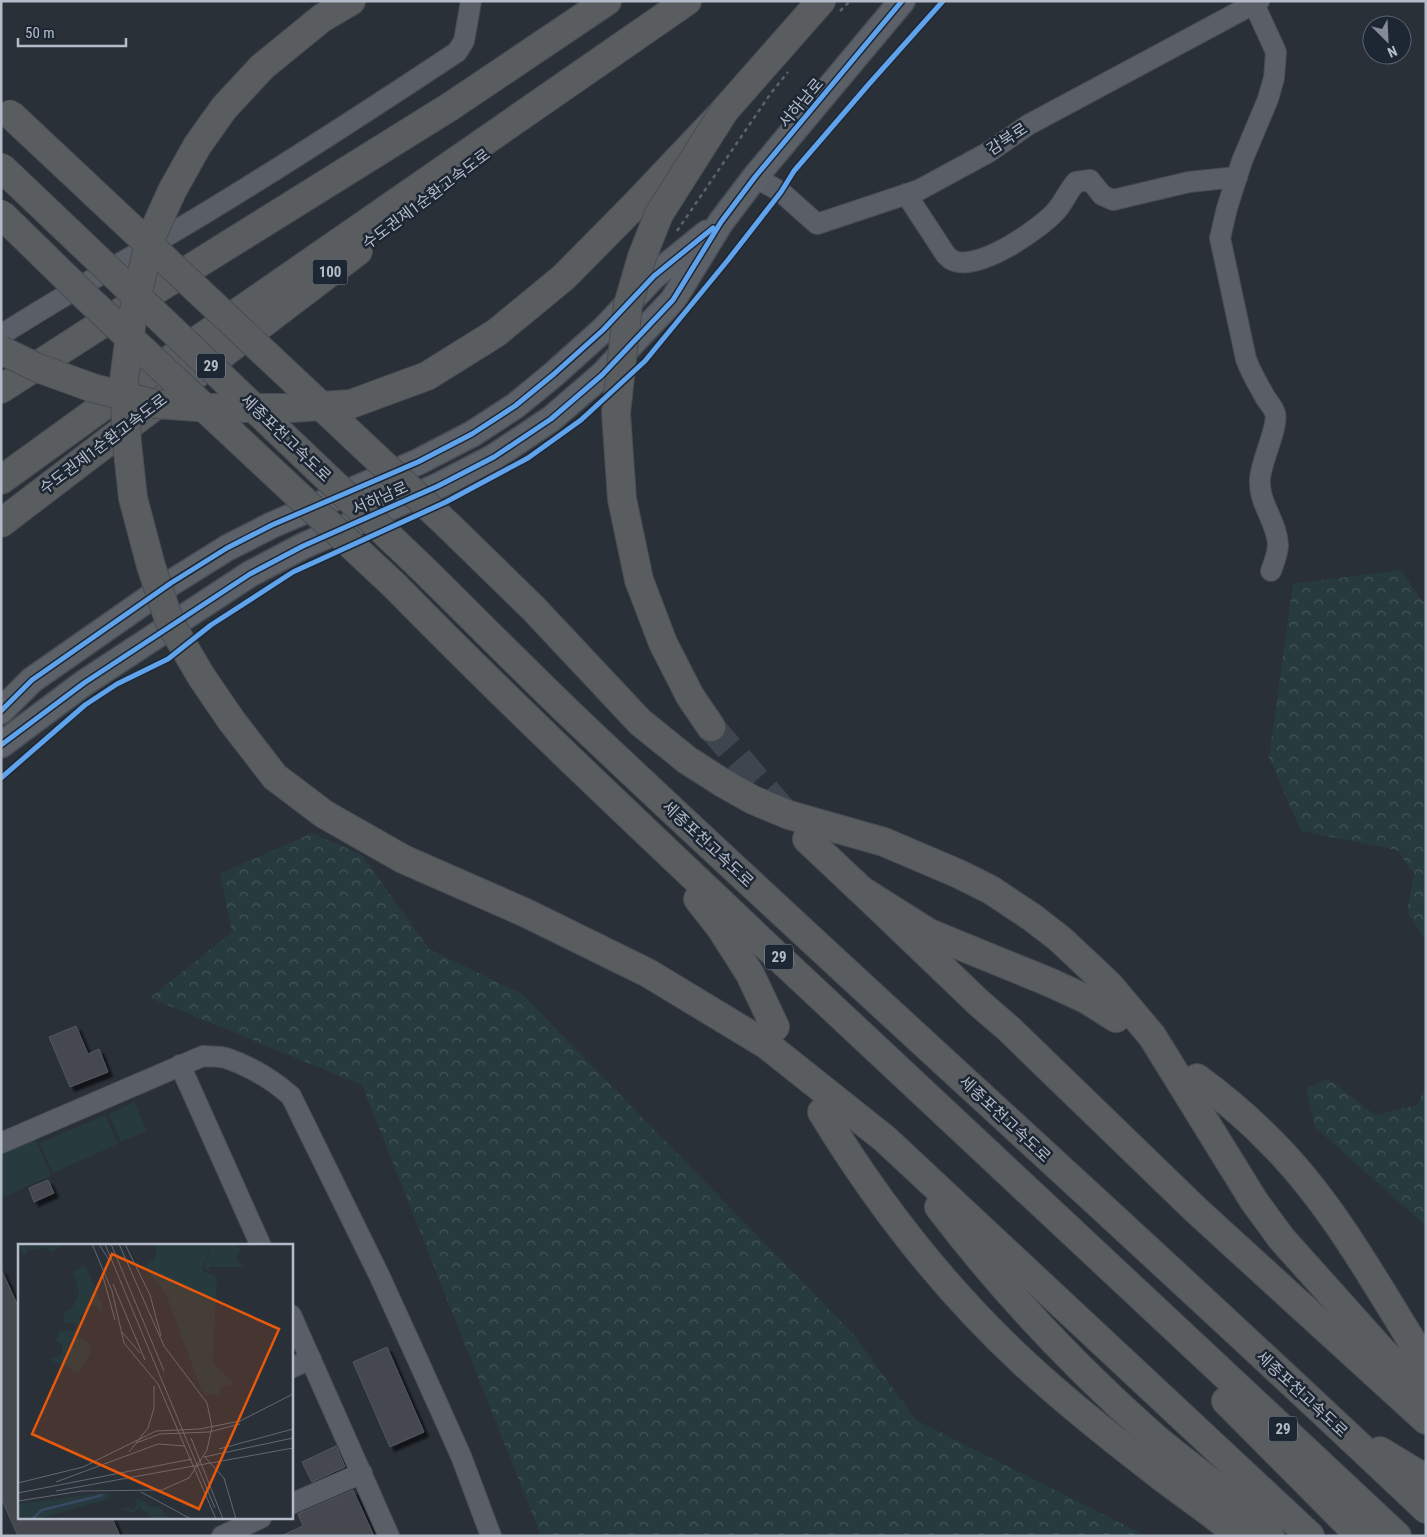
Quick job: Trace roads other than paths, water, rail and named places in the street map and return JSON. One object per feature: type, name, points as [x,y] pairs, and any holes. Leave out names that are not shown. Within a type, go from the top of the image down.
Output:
[{"type":"highway","points":[[350,1],[322,18],[262,67],[224,108],[197,146],[172,191],[149,242],[132,320],[124,380],[126,443],[133,498],[151,566],[170,623],[201,676],[231,720],[275,776],[324,814],[403,859],[526,914],[648,973],[767,1045],[885,1139],[1310,1536]]},
{"type":"highway","points":[[1,389],[114,316],[451,106],[607,1]]},
{"type":"highway","name":"수도권제1순환고속도로","points":[[1,523],[686,1]]},
{"type":"highway","points":[[2,338],[38,368],[93,388],[155,404],[211,408],[292,408],[351,404],[426,376],[496,333],[564,277],[725,110],[821,1]]},
{"type":"highway","name":"수도권제1순환고속도로","points":[[1,480],[113,399],[659,21]]},
{"type":"highway","points":[[712,727],[690,696],[662,643],[639,580],[622,499],[616,413],[628,305],[642,257],[659,214],[725,110]]},
{"type":"highway","points":[[6,111],[450,527],[534,609],[640,722],[687,760],[753,800],[789,815],[884,842],[967,878],[991,890],[1060,939],[1109,985],[1152,1036],[1254,1201],[1281,1238],[1383,1352],[1426,1392]]},
{"type":"highway","name":"세종포천고속도로","points":[[1,167],[420,566],[565,710],[1426,1509]]},
{"type":"highway","name":"세종포천고속도로","points":[[1,214],[93,304],[395,586],[458,650],[643,828],[1032,1197],[1397,1536]]},
{"type":"highway","points":[[643,828],[720,927],[750,974],[775,1027]]},
{"type":"highway","points":[[807,839],[979,1004],[1010,1029],[1196,1210],[1426,1420]]},
{"type":"highway","points":[[861,890],[929,933],[1049,982],[1086,999],[1116,1018]]},
{"type":"highway","points":[[1197,1078],[1229,1102],[1273,1144],[1307,1184],[1345,1234],[1415,1346],[1426,1358]]},
{"type":"highway","points":[[822,1112],[852,1162],[911,1242],[988,1329],[1061,1396],[1240,1536]]},
{"type":"highway","points":[[885,1139],[976,1255],[1028,1315],[1085,1374],[1156,1438],[1225,1494],[1270,1536]]},
{"type":"highway","points":[[1032,1197],[1185,1360],[1360,1536]]},
{"type":"highway","points":[[1329,1419],[1426,1479]]},
{"type":"main road","name":"서하남로","points":[[1,745],[84,683],[250,574],[303,546],[438,486],[486,461],[551,419],[602,375],[673,300],[721,222],[755,177],[902,1]]},
{"type":"main road","name":"서하남로","points":[[1,710],[32,680],[171,582],[227,548],[272,525],[418,462],[472,434],[515,406],[554,374],[602,330],[654,276],[721,222]]},
{"type":"street","points":[[2,338],[44,307],[297,158],[457,52],[464,41],[472,1]]},
{"type":"street","points":[[1257,3],[1276,52],[1276,64],[1268,99],[1237,177],[1221,227],[1220,238],[1246,359],[1252,376],[1275,414],[1274,430],[1265,452],[1260,478],[1263,501],[1277,536],[1278,547],[1271,570]]},
{"type":"street","name":"감북로","points":[[755,177],[781,192],[817,224],[919,190],[989,152],[1028,125],[1257,3]]},
{"type":"street","points":[[906,194],[946,255],[952,260],[968,262],[995,254],[1031,232],[1057,211],[1076,182],[1090,180],[1102,195],[1113,200],[1189,182],[1237,177]]},
{"type":"street","points":[[1,1143],[202,1056],[224,1058],[250,1069],[280,1086],[291,1096],[372,1260],[460,1456],[491,1536]]},
{"type":"street","points":[[180,1065],[258,1244]]},
{"type":"street","points":[[292,1317],[389,1536]]},
{"type":"street","points":[[292,1368],[311,1359]]},
{"type":"street","points":[[292,1504],[362,1473]]},
{"type":"street","points":[[222,1536],[256,1520]]},
{"type":"tunnel","points":[[711,727],[790,819]]}]
